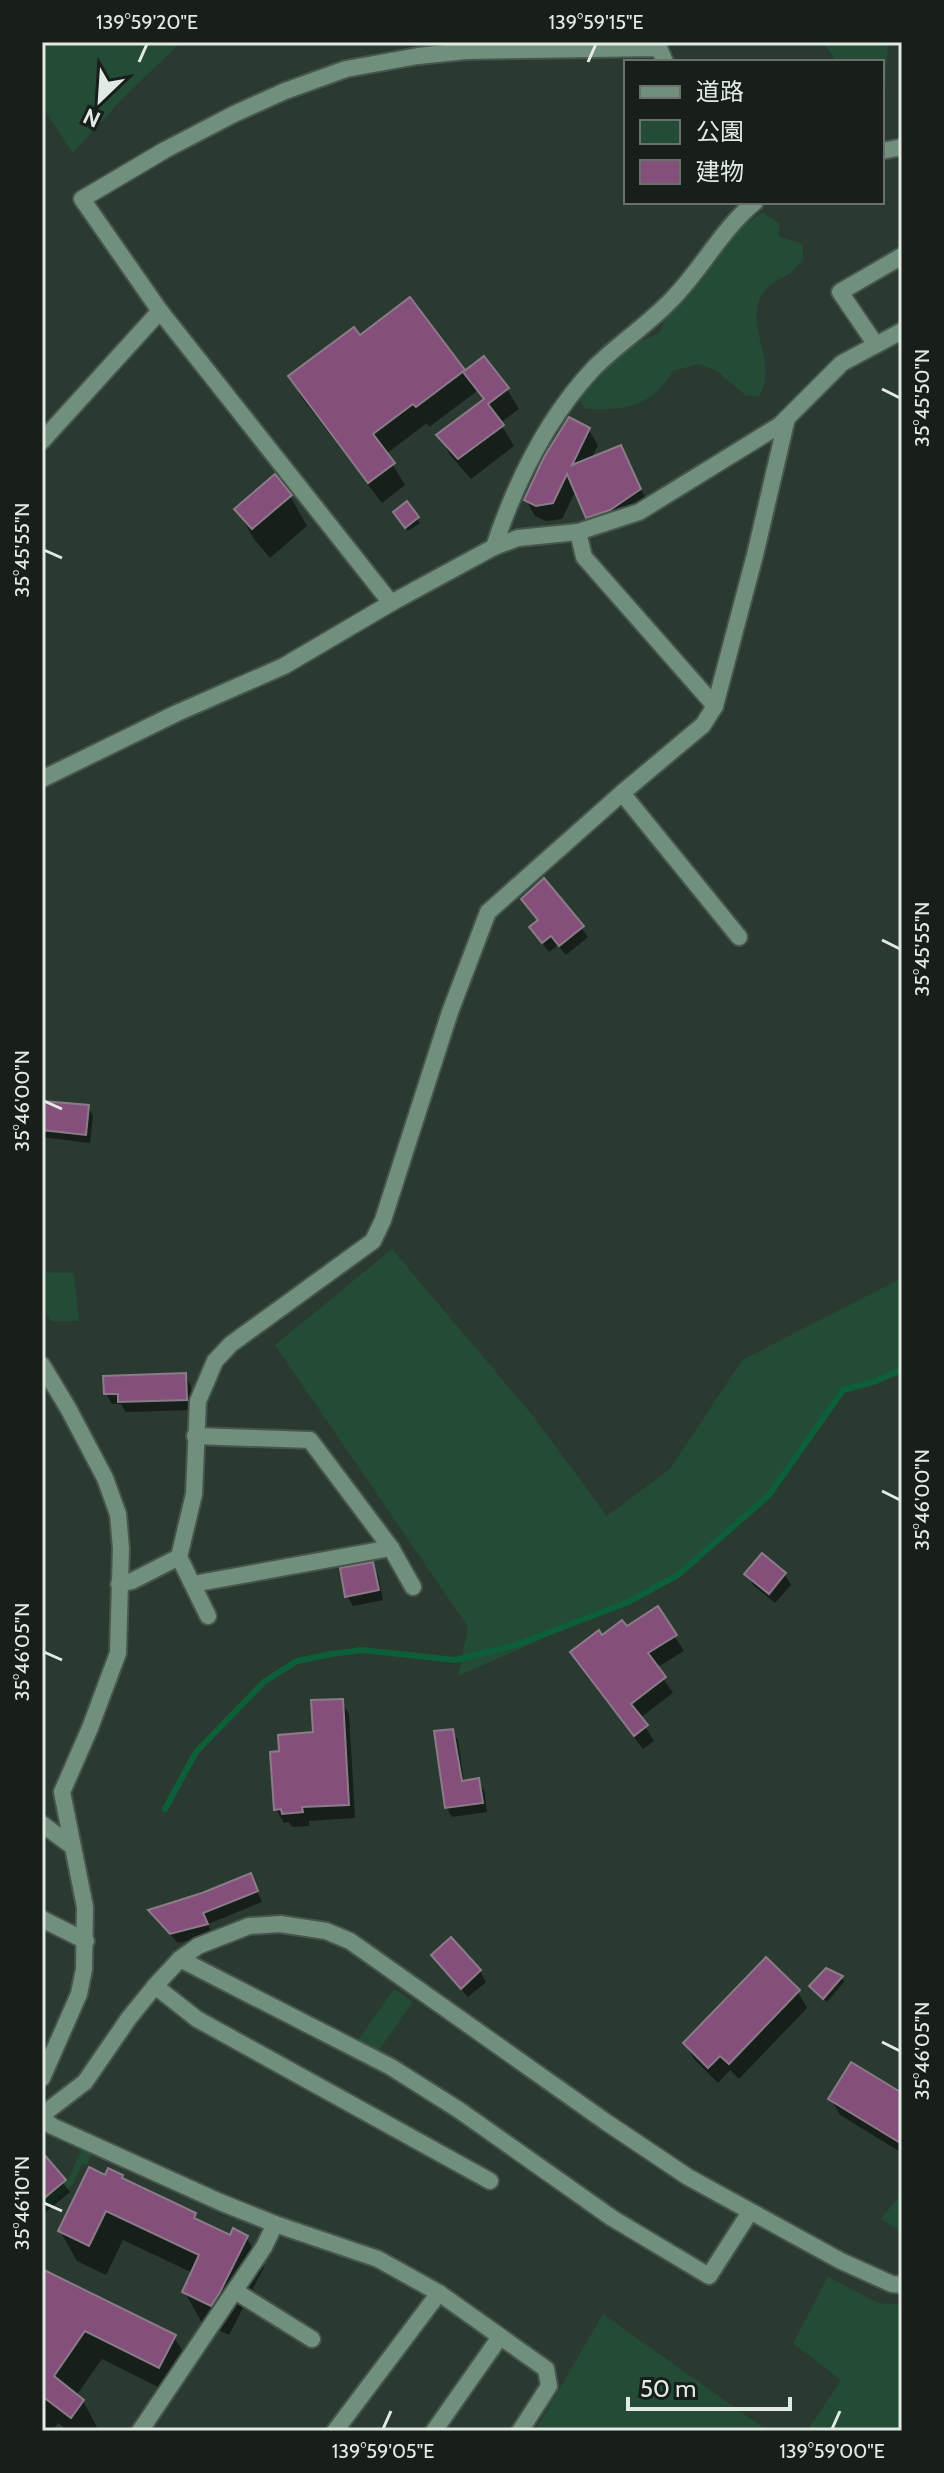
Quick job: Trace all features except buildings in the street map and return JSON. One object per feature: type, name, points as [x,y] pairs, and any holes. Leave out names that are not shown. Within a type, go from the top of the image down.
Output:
[{"type":"street","points":[[391,603],[160,311],[82,199],[234,114],[346,69],[466,51],[659,48],[664,60]]},
{"type":"street","points":[[494,547],[507,506],[525,468],[562,405],[595,367],[675,296],[736,208]]},
{"type":"street","points":[[876,345],[840,292],[902,256]]},
{"type":"street","points":[[42,441],[160,311]]},
{"type":"street","points":[[42,779],[177,713],[284,666],[494,547],[518,538],[578,532],[639,512],[780,425],[842,363],[902,331]]},
{"type":"street","points":[[208,1616],[179,1557],[194,1494],[198,1401],[215,1361],[231,1344],[373,1241],[383,1220],[450,1012],[488,912],[703,725],[715,706],[787,418]]},
{"type":"street","points":[[578,532],[584,557],[715,706]]},
{"type":"street","points":[[622,793],[739,937]]},
{"type":"street","points":[[42,1365],[105,1478],[118,1514],[121,1548],[118,1653],[62,1792],[85,1907],[84,1969],[79,1994],[42,2078]]},
{"type":"street","points":[[195,1436],[310,1440],[391,1548],[413,1587]]},
{"type":"street","points":[[193,1584],[391,1548]]},
{"type":"street","points":[[119,1584],[132,1581],[179,1557]]},
{"type":"street","points":[[42,1824],[72,1846]]},
{"type":"street","points":[[42,1919],[86,1941]]},
{"type":"street","points":[[520,2431],[549,2386],[546,2369],[439,2293],[378,2259],[220,2202],[64,2131],[42,2117],[85,2082],[155,1986],[180,1959],[198,1946],[249,1926],[280,1924],[326,1931],[350,1941],[688,2177],[841,2261],[892,2284],[902,2285]]},
{"type":"street","points":[[180,1959],[391,2067],[459,2110],[612,2218],[709,2276],[750,2212]]},
{"type":"street","points":[[155,1986],[197,2019],[490,2181]]},
{"type":"street","points":[[140,2431],[264,2247],[275,2224]]},
{"type":"street","points":[[235,2291],[312,2339]]},
{"type":"street","points":[[335,2431],[439,2293]]},
{"type":"street","points":[[434,2431],[500,2337]]},
{"type":"green space","points":[[42,42],[181,42],[123,98],[73,153],[42,106]]},
{"type":"green space","points":[[822,42],[888,42],[885,94],[884,60],[833,60]]},
{"type":"green space","points":[[763,212],[780,224],[778,236],[803,244],[803,259],[790,273],[767,287],[758,302],[756,315],[765,370],[759,397],[745,395],[717,371],[699,364],[673,371],[655,393],[636,404],[614,409],[586,409],[577,397],[631,346],[659,333],[667,315],[741,226]]},
{"type":"green space","points":[[392,1249],[533,1416],[607,1516],[670,1469],[742,1360],[902,1278],[902,1374],[841,1394],[768,1498],[669,1583],[458,1676],[468,1627],[275,1345]]},
{"type":"green space","points":[[42,1272],[74,1273],[79,1321],[51,1321],[42,1311]]},
{"type":"green space","points":[[394,1989],[413,2002],[376,2054],[356,2043]]},
{"type":"green space","points":[[82,2148],[92,2153],[87,2165],[82,2164],[73,2184],[42,2212],[42,2201],[68,2180]]},
{"type":"green space","points":[[902,2193],[902,2232],[881,2219]]},
{"type":"green space","points":[[828,2277],[878,2303],[902,2305],[902,2431],[807,2431],[841,2380],[793,2343]]},
{"type":"green space","points":[[603,2314],[768,2431],[535,2431]]},
{"type":"waterway","points":[[165,1809],[196,1752],[265,1681],[297,1661],[362,1650],[455,1660],[516,1645],[626,1603],[678,1575],[769,1495],[843,1390],[876,1381],[902,1369]]}]
